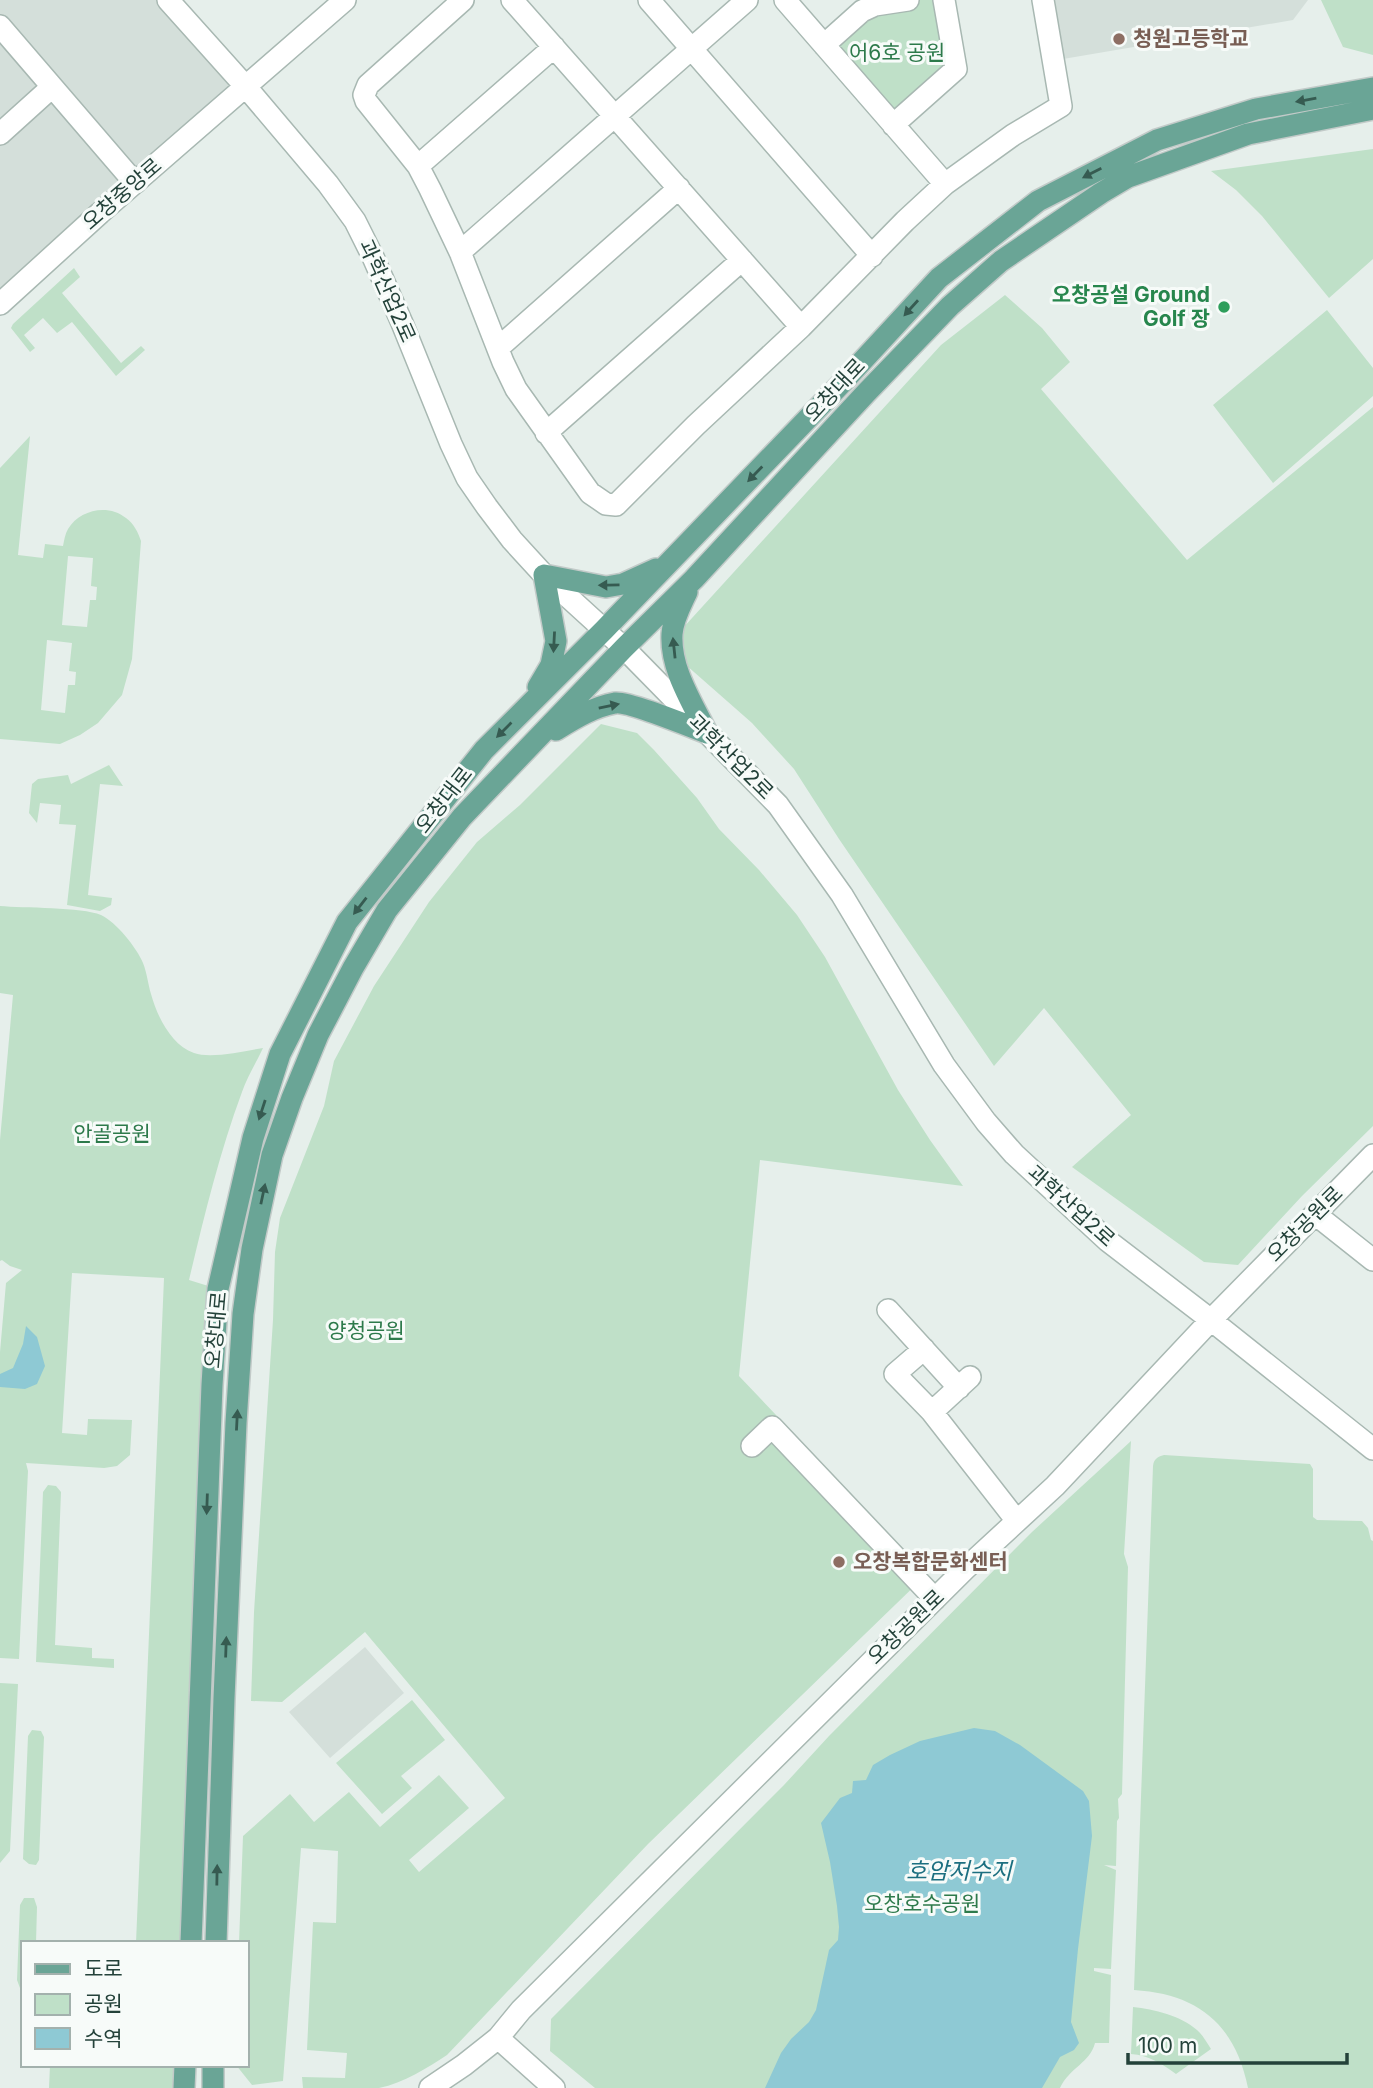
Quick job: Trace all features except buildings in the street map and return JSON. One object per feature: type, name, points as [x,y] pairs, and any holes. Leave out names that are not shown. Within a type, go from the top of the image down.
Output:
[{"type":"main road","name":"오창대로","points":[[191,1941],[218,1289],[253,1138],[280,1054],[347,922],[484,750],[669,563],[939,278],[1038,201],[1157,140],[1256,109],[1373,89]]},
{"type":"main road","name":"오창대로","points":[[216,1941],[231,1528],[243,1314],[252,1249],[272,1155],[292,1098],[318,1035],[387,910],[462,817],[527,748],[694,579],[857,402],[950,306],[1001,261],[1128,177],[1248,134],[1373,109]]},
{"type":"main road","points":[[527,707],[551,664],[556,641],[544,575],[606,587],[623,584],[669,563]]},
{"type":"main road","points":[[694,579],[678,610],[672,632],[679,675],[707,733]]},
{"type":"main road","points":[[527,748],[584,713],[617,703],[707,733]]},
{"type":"main road","points":[[184,2088],[185,2067]]},
{"type":"main road","points":[[212,2088],[213,2067]]},
{"type":"street","name":"과학산업2로","points":[[168,0],[246,87],[328,184],[355,221],[373,257],[467,478],[512,540],[544,575],[624,648],[778,805],[842,895],[944,1065],[986,1122],[1023,1163],[1108,1241],[1373,1449]]},
{"type":"street","points":[[463,0],[368,85],[364,95],[377,118],[418,166],[460,253],[516,389],[590,493],[606,505],[617,505],[945,184],[1013,135],[1061,106],[1043,0]]},
{"type":"street","points":[[512,0],[801,327]]},
{"type":"street","points":[[649,0],[872,256]]},
{"type":"street","points":[[460,253],[747,0]]},
{"type":"street","points":[[785,0],[945,184]]},
{"type":"street","points":[[824,45],[862,11],[875,5],[908,0]]},
{"type":"street","points":[[893,125],[956,69],[944,0]]},
{"type":"street","name":"오창중앙로","points":[[0,304],[342,1]]},
{"type":"street","points":[[0,26],[135,183]]},
{"type":"street","points":[[418,166],[554,47]]},
{"type":"street","points":[[0,134],[52,87]]},
{"type":"street","points":[[498,348],[678,188]]},
{"type":"street","points":[[546,433],[742,260]]},
{"type":"street","name":"오창공원로","points":[[430,2088],[464,2066],[498,2038],[521,2010],[935,1599],[1055,1486],[1211,1320],[1373,1155]]},
{"type":"street","points":[[1315,1214],[1373,1261]]},
{"type":"street","points":[[888,1310],[923,1349],[965,1383],[932,1412]]},
{"type":"street","points":[[923,1349],[895,1374],[932,1412],[1017,1521]]},
{"type":"street","points":[[752,1446],[772,1427],[935,1599]]},
{"type":"street","points":[[498,2038],[554,2088]]},
{"type":"shaded area","points":[[0,0],[170,0],[246,87],[0,304]]},
{"type":"shaded area","name":"청원고등학교","points":[[1055,0],[1308,0],[1293,20],[1063,59]]},
{"type":"shaded area","points":[[365,1647],[404,1693],[330,1758],[289,1712]]},
{"type":"green space","name":"어6호 공원","points":[[908,0],[944,0],[956,69],[893,125],[824,45],[862,11]]},
{"type":"green space","points":[[1321,0],[1373,0],[1373,55],[1343,47]]},
{"type":"green space","points":[[1373,149],[1373,259],[1329,298],[1262,216],[1236,190],[1211,171]]},
{"type":"green space","points":[[74,268],[80,277],[62,293],[121,363],[141,346],[145,350],[116,376],[72,322],[57,333],[43,318],[24,335],[35,348],[30,352],[11,328]]},
{"type":"green space","points":[[1005,295],[1042,328],[1070,362],[1041,389],[1187,560],[1373,407],[1373,1126],[1302,1196],[1238,1265],[1204,1262],[1072,1167],[1131,1115],[1044,1008],[994,1066],[794,769],[752,723],[686,665],[682,629],[941,345]]},
{"type":"green space","points":[[1327,310],[1373,368],[1373,396],[1273,483],[1213,405]]},
{"type":"green space","points":[[30,436],[18,555],[43,558],[45,544],[63,546],[73,522],[94,511],[119,513],[135,528],[141,541],[132,659],[122,695],[98,723],[60,744],[0,739],[0,468]],"holes":[[[68,556],[93,558],[91,586],[97,587],[96,600],[90,600],[87,627],[62,625]],[[47,640],[72,643],[69,671],[76,672],[75,685],[68,685],[65,713],[41,710]]]},
{"type":"green space","name":"양청공원","points":[[601,724],[637,733],[697,798],[719,829],[797,915],[825,957],[898,1090],[963,1186],[760,1160],[739,1376],[927,1574],[648,1844],[447,2055],[406,2079],[379,2088],[303,2088],[302,2077],[345,2078],[347,2053],[307,2050],[313,1922],[336,1923],[338,1851],[301,1848],[283,2081],[252,2085],[238,2067],[248,2067],[248,1941],[239,1941],[243,1836],[290,1794],[314,1822],[349,1792],[380,1827],[439,1775],[469,1808],[409,1860],[419,1872],[505,1798],[365,1632],[282,1702],[251,1701],[275,1252],[280,1218],[324,1106],[334,1061],[374,986],[429,902],[477,842],[520,805]]},
{"type":"green space","points":[[109,765],[123,786],[100,784],[88,895],[112,898],[111,905],[100,911],[67,905],[76,825],[59,824],[61,805],[40,803],[37,823],[29,813],[32,784],[38,779],[68,775],[71,784]]},
{"type":"green space","name":"안골공원","points":[[0,906],[92,912],[107,918],[136,950],[157,1011],[178,1044],[201,1055],[263,1048],[244,1086],[226,1139],[189,1280],[218,1289],[190,1941],[136,1941],[164,1278],[72,1273],[62,1433],[87,1435],[88,1419],[132,1420],[130,1455],[117,1466],[104,1468],[26,1463],[28,1471],[19,1659],[0,1658],[0,1352],[6,1283],[22,1270],[0,1261],[0,1140],[13,995],[0,993]]},
{"type":"green space","name":"오창호수공원","points":[[1131,1441],[1124,1554],[1128,1567],[1122,1794],[1118,1799],[1116,1866],[1104,1865],[1116,1870],[1111,1969],[1094,1968],[1094,1971],[1111,1975],[1109,2043],[1095,2043],[1089,2056],[1060,2088],[595,2088],[550,2051],[551,2019],[1032,1532]]},
{"type":"green space","points":[[1164,1455],[1310,1464],[1313,1469],[1313,1517],[1317,1520],[1362,1521],[1373,1541],[1373,2088],[1248,2088],[1234,2046],[1210,2016],[1177,1998],[1134,1990],[1153,1466],[1156,1459]]},
{"type":"green space","points":[[48,1485],[56,1486],[61,1492],[55,1645],[92,1648],[92,1658],[114,1659],[114,1668],[36,1662],[43,1492]]},
{"type":"green space","points":[[0,1683],[18,1684],[10,1851],[0,1863]]},
{"type":"green space","points":[[412,1700],[445,1740],[401,1776],[412,1788],[382,1814],[336,1763]]},
{"type":"green space","points":[[32,1730],[41,1731],[44,1737],[39,1860],[36,1865],[23,1859],[28,1736]]},
{"type":"green space","points":[[24,1898],[34,1898],[37,1907],[36,1941],[21,1941],[21,1988],[17,1980],[20,1905]]},
{"type":"green space","points":[[1133,2007],[1158,2011],[1191,2025],[1211,2049],[1176,2074],[1149,2058],[1131,2054]]},
{"type":"green space","points":[[50,2067],[185,2067],[184,2088],[49,2088]]},
{"type":"water","points":[[26,1326],[37,1337],[45,1366],[37,1384],[25,1389],[0,1387],[0,1374],[13,1368],[23,1344]]},
{"type":"water","name":"호암저수지","points":[[974,1728],[995,1731],[1020,1745],[1083,1791],[1089,1801],[1092,1836],[1071,2022],[1079,2043],[1074,2050],[1060,2057],[1042,2088],[765,2088],[781,2053],[809,2022],[816,2010],[829,1950],[838,1940],[837,1906],[821,1823],[840,1798],[852,1793],[853,1781],[866,1780],[873,1765],[920,1741]]},
{"type":"place","name":"청원고등학교","points":[[1119,39]]},
{"type":"place","name":"오창공설 Ground Golf 장","points":[[1224,307]]},
{"type":"place","name":"오창복합문화센터","points":[[839,1562]]}]
